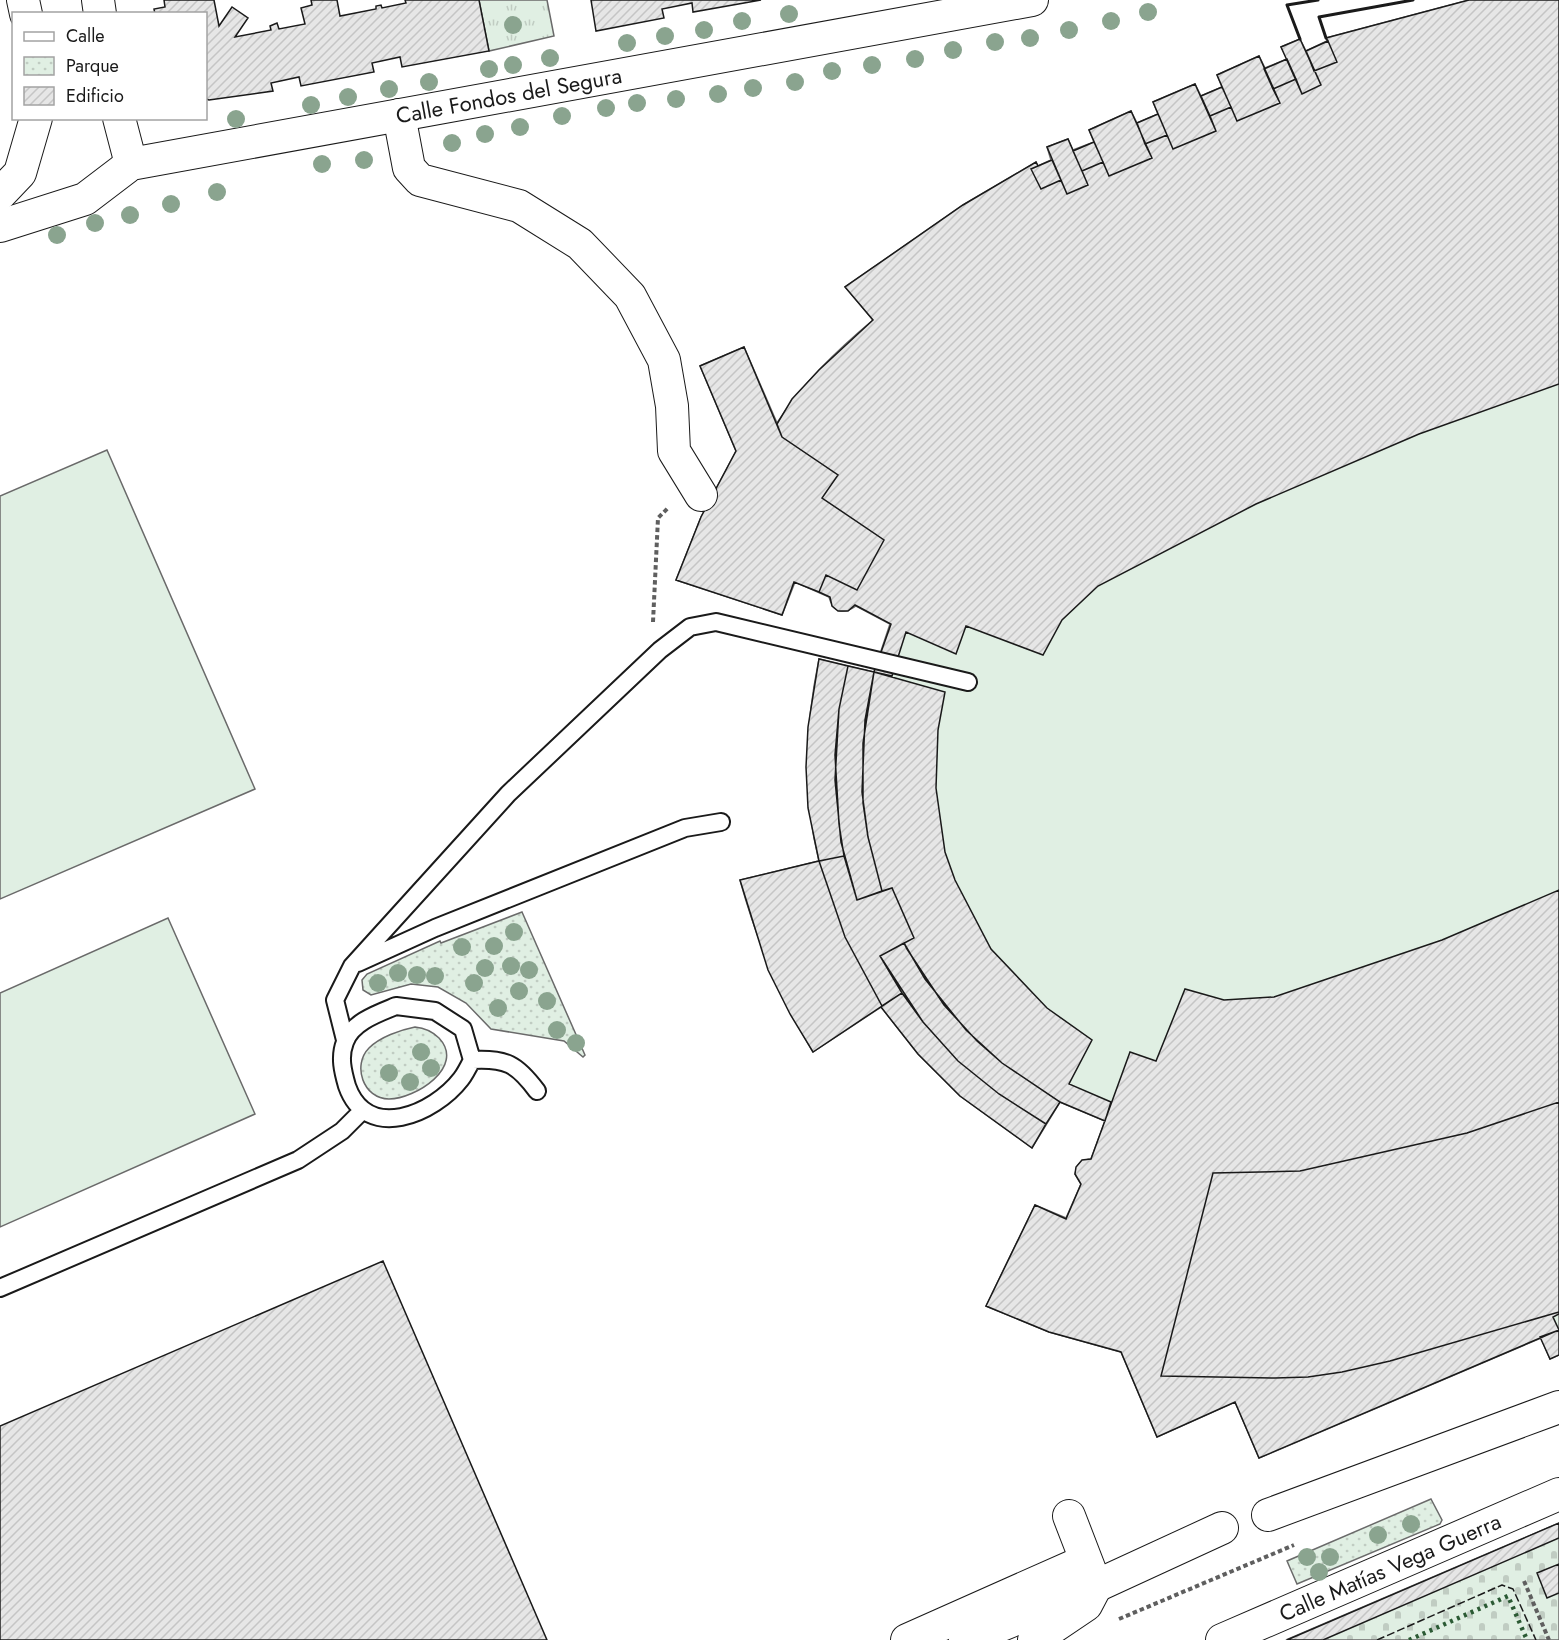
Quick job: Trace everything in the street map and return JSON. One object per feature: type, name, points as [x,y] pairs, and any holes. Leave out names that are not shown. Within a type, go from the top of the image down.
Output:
[{"type":"street","name":"Calle Fondos del Segura","points":[[0,226],[85,199],[131,164],[1032,0]]},
{"type":"street","points":[[399,115],[409,168],[420,180],[519,206],[580,244],[630,296],[664,360],[672,406],[674,451],[696,489]]},
{"type":"street","points":[[0,194],[20,173],[35,120]]},
{"type":"street","points":[[120,120],[131,164]]},
{"type":"street","points":[[1268,1515],[1559,1407]]},
{"type":"street","name":"Calle Matías Vega Guerra","points":[[1222,1640],[1559,1494]]},
{"type":"street","points":[[1034,1640],[1086,1605],[1087,1575],[1069,1516]]},
{"type":"street","points":[[908,1640],[1222,1528]]},
{"type":"street","points":[[965,1640],[1087,1575]]},
{"type":"lane","points":[[345,1041],[367,1018],[396,1005],[435,1011],[463,1029],[472,1060],[461,1080],[441,1097],[409,1116],[382,1120],[362,1111],[349,1091],[341,1068],[345,1041],[335,1000],[352,966],[508,794],[660,650],[690,627],[716,622],[968,682]]},
{"type":"lane","points":[[352,966],[435,928],[685,828],[721,822]]},
{"type":"lane","points":[[472,1060],[497,1059],[523,1072],[537,1091]]},
{"type":"lane","points":[[0,1288],[298,1160],[342,1131],[362,1111]]},
{"type":"path","points":[[660,650],[652,630],[658,518],[696,489]]},
{"type":"path","points":[[1115,1621],[1296,1544]]},
{"type":"path","points":[[1524,1581],[1549,1640]]},
{"type":"green space","points":[[479,0],[547,0],[554,36],[489,51]]},
{"type":"green space","points":[[1469,0],[1559,0],[1559,1355],[1550,1359],[1541,1338],[1259,1458],[1235,1402],[1157,1437],[1121,1352],[1049,1332],[986,1306],[1035,1205],[1066,1218],[1081,1184],[1075,1174],[1077,1167],[1082,1161],[1091,1159],[1105,1121],[1060,1102],[1032,1148],[960,1096],[918,1054],[881,1007],[813,1052],[790,1011],[762,947],[740,880],[819,861],[810,810],[807,760],[808,735],[819,659],[874,672],[890,624],[856,606],[843,611],[836,609],[829,597],[795,582],[782,615],[676,580],[701,517],[736,451],[700,366],[744,347],[777,423],[821,368],[873,320],[845,287],[963,205],[1036,162],[1038,166],[1051,160],[1047,147],[1068,139],[1073,150],[1094,142],[1089,130],[1131,111],[1137,123],[1158,114],[1153,102],[1195,84],[1201,96],[1222,87],[1217,75],[1259,56],[1265,68],[1287,59],[1281,47],[1300,39],[1306,51],[1327,41],[1326,38]]},
{"type":"green space","points":[[107,450],[255,789],[0,899],[0,496]]},
{"type":"green space","points":[[522,912],[585,1055],[583,1057],[564,1041],[491,1029],[466,1003],[438,987],[411,984],[371,995],[363,990],[362,980],[367,974],[440,941],[441,943]]},
{"type":"green space","points":[[168,918],[255,1114],[0,1227],[0,993]]},
{"type":"green space","points":[[415,1027],[434,1033],[446,1049],[446,1060],[442,1070],[434,1079],[412,1094],[400,1098],[380,1098],[367,1087],[363,1080],[361,1063],[364,1055],[369,1048],[384,1037]]},
{"type":"green space","points":[[1431,1499],[1442,1520],[1440,1524],[1297,1584],[1287,1561]]},
{"type":"green space","points":[[1559,1523],[1559,1640],[1286,1640]]},
{"type":"building","points":[[164,0],[214,0],[219,26],[232,7],[248,18],[235,37],[271,30],[270,26],[277,23],[279,29],[305,24],[301,8],[312,5],[311,0],[337,0],[340,16],[376,9],[376,6],[381,5],[382,8],[406,3],[405,0],[479,0],[489,51],[402,67],[400,57],[372,63],[374,72],[301,86],[299,77],[271,83],[273,91],[209,100],[207,99],[207,12],[155,12],[154,9],[165,7]]},
{"type":"building","points":[[591,0],[761,0],[693,12],[692,3],[662,9],[664,18],[596,31]]},
{"type":"building","points":[[1469,0],[1559,0],[1559,384],[1419,434],[1256,504],[1098,586],[1062,620],[1043,655],[966,626],[956,654],[906,632],[892,676],[874,672],[891,624],[855,605],[848,611],[838,611],[832,606],[830,597],[819,592],[826,575],[857,590],[884,540],[822,498],[838,475],[782,437],[777,424],[792,399],[819,370],[873,320],[845,287],[963,205],[1036,162],[1038,166],[1052,160],[1067,194],[1088,185],[1082,171],[1103,162],[1109,176],[1152,158],[1145,144],[1167,135],[1173,149],[1216,131],[1210,116],[1231,107],[1237,121],[1280,103],[1273,89],[1296,79],[1302,94],[1321,85],[1306,51],[1328,41],[1326,38]]},
{"type":"building","points":[[1300,39],[1321,85],[1302,94],[1281,47]]},
{"type":"building","points":[[1328,41],[1337,62],[1314,71],[1306,51]]},
{"type":"building","points":[[1259,56],[1280,103],[1237,121],[1217,75]]},
{"type":"building","points":[[1287,59],[1296,79],[1273,89],[1264,69]]},
{"type":"building","points":[[1195,84],[1216,131],[1173,149],[1153,102]]},
{"type":"building","points":[[1222,87],[1231,107],[1210,116],[1201,96]]},
{"type":"building","points":[[1131,111],[1152,158],[1109,176],[1089,130]]},
{"type":"building","points":[[1158,114],[1167,135],[1145,144],[1137,123]]},
{"type":"building","points":[[1068,139],[1088,185],[1067,194],[1047,147]]},
{"type":"building","points":[[1094,142],[1103,162],[1082,171],[1073,151]]},
{"type":"building","points":[[1052,160],[1061,180],[1041,189],[1031,169]]},
{"type":"building","points":[[744,347],[782,437],[838,475],[822,498],[884,540],[857,590],[826,575],[819,592],[794,582],[782,615],[676,580],[701,517],[736,451],[700,366]]},
{"type":"building","points":[[819,659],[848,666],[839,709],[835,755],[839,824],[844,856],[819,861],[808,808],[806,767],[808,727]]},
{"type":"building","points":[[848,666],[874,672],[865,720],[862,792],[868,837],[882,891],[857,900],[841,842],[835,780],[839,709]]},
{"type":"building","points":[[874,672],[945,692],[938,730],[936,788],[945,852],[955,880],[991,949],[1047,1008],[1092,1040],[1069,1084],[1111,1102],[1105,1121],[1060,1102],[1002,1063],[977,1041],[944,1005],[907,949],[904,943],[914,938],[892,888],[882,891],[868,837],[863,803],[863,743]]},
{"type":"building","points":[[844,856],[857,900],[892,888],[914,938],[880,956],[902,993],[882,1006],[845,937],[819,861]]},
{"type":"building","points":[[819,861],[845,937],[882,1006],[813,1052],[790,1014],[768,970],[740,880]]},
{"type":"building","points":[[1559,890],[1559,1314],[1553,1317],[1559,1330],[1259,1458],[1235,1402],[1157,1437],[1121,1352],[1049,1332],[986,1306],[1035,1205],[1066,1219],[1081,1184],[1075,1174],[1076,1167],[1082,1160],[1091,1159],[1130,1052],[1156,1061],[1185,989],[1224,1000],[1274,997],[1442,940]]},
{"type":"building","points":[[904,943],[925,979],[966,1030],[1002,1063],[1060,1102],[1046,1124],[999,1094],[958,1061],[923,1022],[880,956]]},
{"type":"building","points":[[902,993],[923,1022],[958,1061],[999,1094],[1046,1124],[1032,1148],[960,1096],[918,1054],[881,1007]]},
{"type":"building","points":[[1559,1102],[1559,1312],[1390,1361],[1342,1372],[1308,1377],[1275,1378],[1161,1376],[1213,1173],[1300,1171],[1467,1133]]},
{"type":"building","points":[[383,1261],[547,1640],[0,1640],[0,1426]]},
{"type":"building","points":[[1559,1330],[1559,1355],[1550,1359],[1540,1337]]},
{"type":"building","points":[[1559,1523],[1559,1538],[1323,1640],[1287,1640]]},
{"type":"building","points":[[1559,1564],[1559,1593],[1547,1598],[1537,1573]]},
{"type":"hedge","points":[[1409,1640],[1508,1596],[1527,1640]]},
{"type":"fence","points":[[1377,1640],[1502,1585],[1513,1589],[1536,1640]]},
{"type":"wall","points":[[1300,39],[1287,5],[1318,0]]},
{"type":"wall","points":[[1326,38],[1319,17],[1413,0]]}]
